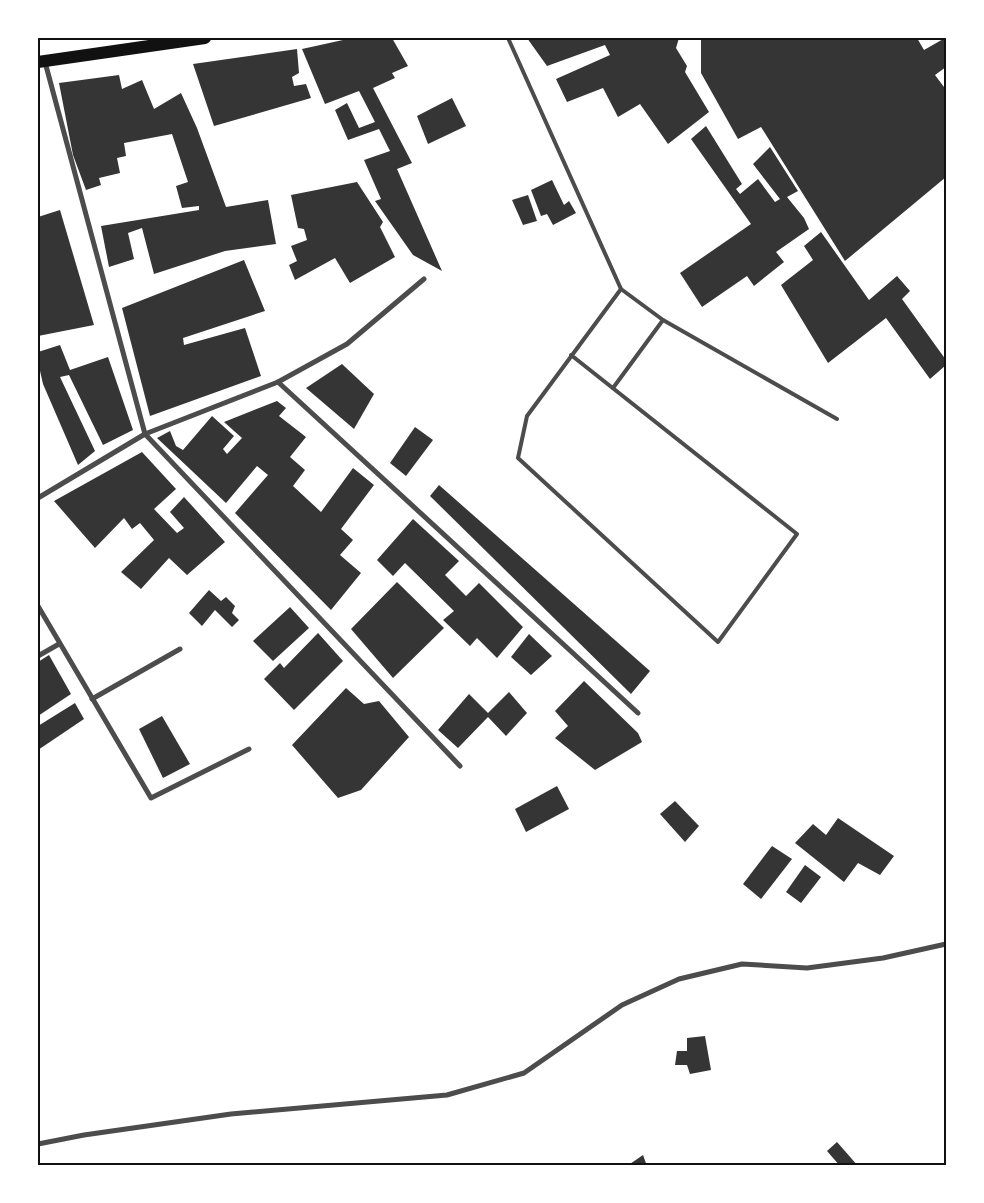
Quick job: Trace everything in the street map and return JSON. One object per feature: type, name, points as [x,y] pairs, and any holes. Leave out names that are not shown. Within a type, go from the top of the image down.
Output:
[{"type":"main road","points":[[41,61],[200,38]]},
{"type":"street","points":[[41,61],[145,434],[460,766]]},
{"type":"street","points":[[38,498],[145,434],[278,382],[347,344],[424,279]]},
{"type":"street","points":[[278,382],[638,713]]},
{"type":"street","points":[[38,606],[151,798],[248,749]]},
{"type":"street","points":[[38,656],[59,644]]},
{"type":"street","points":[[92,699],[180,649]]},
{"type":"street","points":[[38,1144],[84,1135],[231,1114],[447,1095],[524,1074],[622,1005],[679,979],[742,964],[807,968],[883,958],[946,944]]},
{"type":"lane","points":[[508,38],[621,289],[663,320],[837,419]]},
{"type":"lane","points":[[571,355],[797,534],[718,642],[518,458],[527,416],[571,355],[621,289]]},
{"type":"lane","points":[[613,388],[663,320]]},
{"type":"building","points":[[352,38],[392,38],[408,66],[392,73],[395,78],[373,88],[412,163],[397,169],[442,271],[413,255],[375,201],[381,199],[364,160],[390,151],[379,129],[348,140],[335,110],[347,103],[359,128],[375,122],[359,91],[325,104],[302,49]]},
{"type":"building","points":[[527,38],[679,38],[676,48],[687,66],[685,72],[709,112],[668,144],[640,104],[618,117],[603,88],[567,102],[556,79],[610,55],[605,45],[547,66]]},
{"type":"building","points":[[701,38],[917,38],[924,50],[945,38],[946,67],[935,75],[944,87],[946,85],[946,177],[845,261],[761,127],[738,139],[701,73]]},
{"type":"building","points":[[297,49],[299,73],[292,77],[294,86],[306,84],[311,98],[214,126],[193,64]]},
{"type":"building","points":[[119,75],[122,89],[142,80],[154,109],[181,93],[197,128],[226,207],[268,200],[276,244],[225,251],[154,274],[142,228],[128,233],[134,259],[109,267],[101,226],[199,210],[199,206],[182,208],[176,186],[188,182],[172,134],[124,143],[126,156],[117,158],[120,173],[99,178],[101,185],[86,190],[73,155],[59,83]]},
{"type":"building","points":[[452,98],[466,126],[428,144],[417,116]]},
{"type":"building","points":[[706,126],[742,184],[736,189],[740,194],[758,179],[775,202],[780,199],[753,164],[770,147],[798,191],[787,197],[804,218],[809,229],[776,252],[784,262],[754,286],[747,276],[702,307],[680,273],[751,224],[691,139]]},
{"type":"building","points":[[552,180],[564,205],[569,201],[576,213],[553,225],[547,214],[541,216],[531,190]]},
{"type":"building","points":[[357,182],[383,222],[380,227],[395,257],[350,283],[335,258],[295,280],[289,265],[297,261],[291,246],[307,240],[304,229],[298,228],[291,195]]},
{"type":"building","points":[[528,195],[537,221],[523,225],[512,200]]},
{"type":"building","points":[[60,210],[94,325],[38,336],[38,217]]},
{"type":"building","points":[[821,232],[869,300],[897,276],[910,291],[902,299],[946,360],[946,365],[930,379],[886,318],[828,363],[781,285],[813,260],[804,246]]},
{"type":"building","points":[[244,260],[265,311],[183,338],[184,345],[245,328],[261,376],[150,416],[122,308]]},
{"type":"building","points":[[60,345],[70,370],[108,357],[133,430],[103,445],[69,375],[60,377],[95,451],[78,465],[43,384],[38,362],[38,352]]},
{"type":"building","points":[[342,364],[374,394],[354,429],[306,388]]},
{"type":"building","points":[[277,401],[286,408],[279,416],[306,437],[290,457],[305,470],[293,486],[321,512],[353,468],[374,485],[341,529],[353,540],[340,555],[361,573],[331,610],[235,513],[268,475],[257,466],[226,503],[157,438],[170,431],[176,446],[183,450],[212,416],[234,436],[223,449],[227,454],[242,438],[224,422]]},
{"type":"building","points":[[415,427],[433,440],[406,476],[390,463]]},
{"type":"building","points":[[142,452],[176,489],[154,509],[177,533],[184,528],[170,512],[184,497],[225,542],[187,575],[169,558],[141,589],[121,572],[154,540],[140,523],[132,529],[124,518],[95,548],[54,501]]},
{"type":"building","points":[[439,485],[650,671],[631,694],[430,496]]},
{"type":"building","points":[[413,519],[459,561],[445,575],[466,596],[479,583],[523,627],[497,658],[477,638],[470,646],[443,620],[454,611],[405,563],[393,576],[377,560]]},
{"type":"building","points":[[397,582],[444,628],[393,678],[351,629]]},
{"type":"building","points":[[209,590],[221,601],[226,597],[235,606],[232,613],[239,620],[232,627],[215,610],[202,626],[189,613]]},
{"type":"building","points":[[290,607],[309,628],[273,661],[253,641]]},
{"type":"building","points":[[318,633],[343,661],[294,710],[264,679],[280,663],[284,668]]},
{"type":"building","points":[[529,634],[552,656],[531,675],[511,657]]},
{"type":"building","points":[[49,655],[71,694],[38,716],[38,662]]},
{"type":"building","points":[[584,681],[638,733],[642,742],[595,770],[555,738],[568,726],[555,711]]},
{"type":"building","points":[[346,688],[364,704],[379,701],[409,737],[361,790],[338,798],[292,745]]},
{"type":"building","points":[[509,692],[527,713],[506,736],[488,717],[458,748],[438,730],[469,694],[488,713]]},
{"type":"building","points":[[75,703],[84,719],[38,750],[38,726]]},
{"type":"building","points":[[162,716],[190,764],[163,778],[139,729]]},
{"type":"building","points":[[557,786],[569,809],[526,832],[515,809]]},
{"type":"building","points":[[675,801],[699,826],[685,842],[660,814]]},
{"type":"building","points":[[838,818],[894,856],[880,875],[858,863],[844,882],[795,843],[813,824],[826,835]]},
{"type":"building","points":[[772,846],[792,859],[761,899],[743,884]]},
{"type":"building","points":[[805,865],[821,877],[801,903],[786,892]]},
{"type":"building","points":[[705,1036],[711,1070],[690,1074],[687,1065],[675,1065],[677,1051],[687,1051],[687,1038]]},
{"type":"building","points":[[837,1142],[858,1166],[840,1166],[827,1151]]},
{"type":"building","points":[[643,1155],[647,1166],[627,1166]]}]
